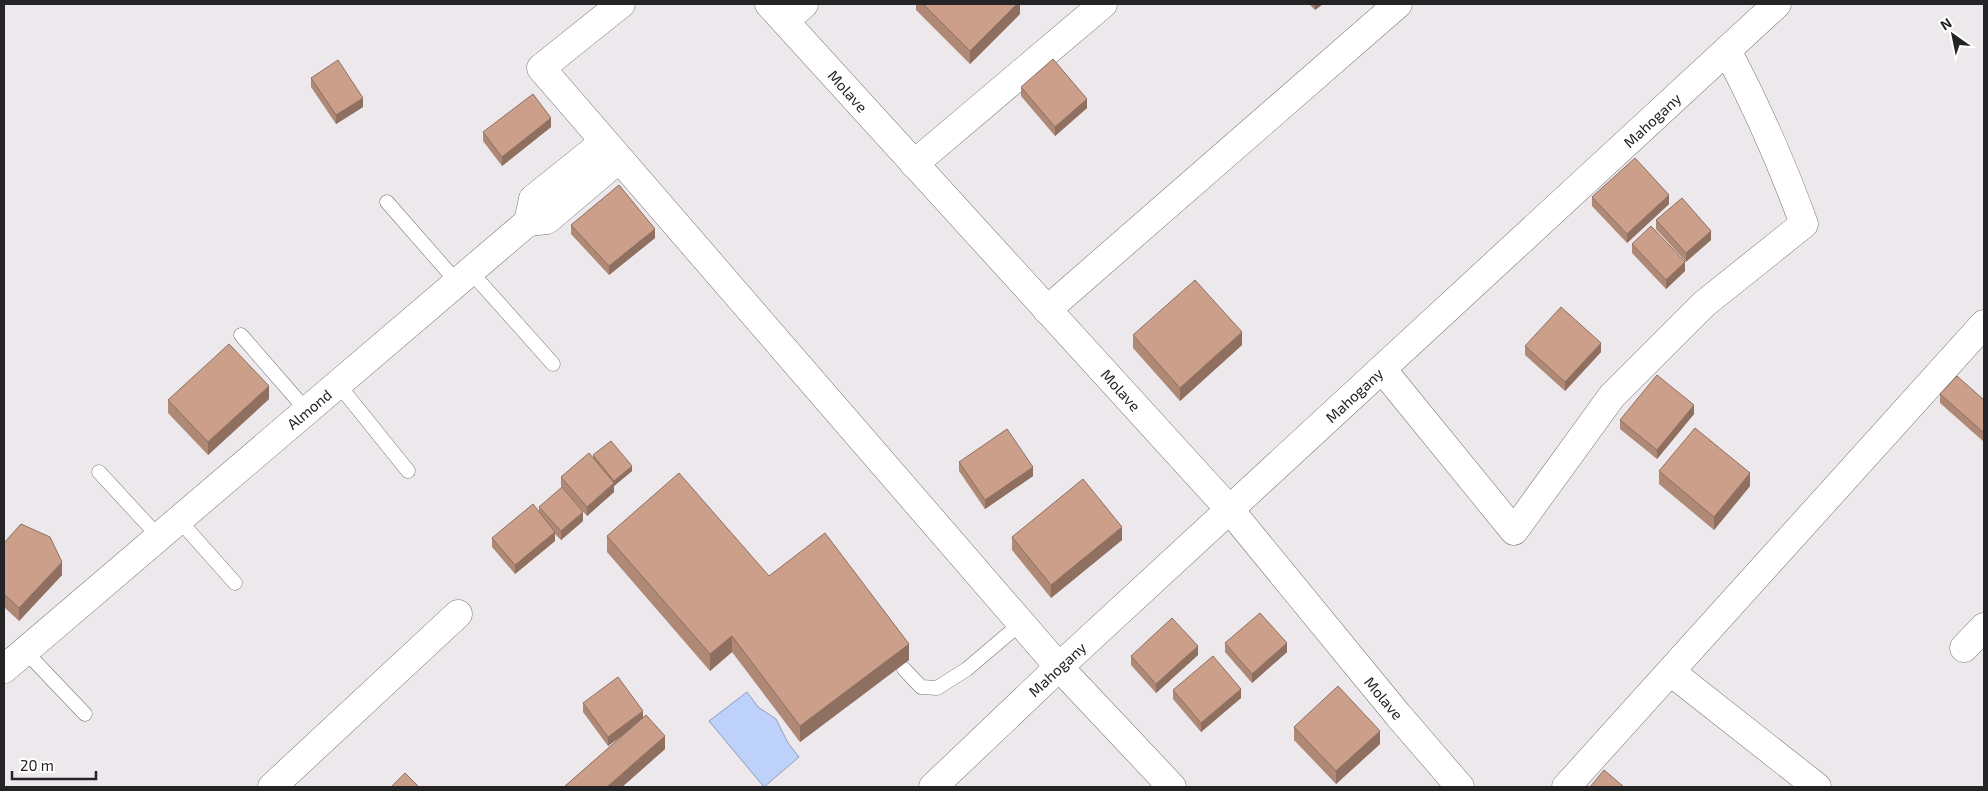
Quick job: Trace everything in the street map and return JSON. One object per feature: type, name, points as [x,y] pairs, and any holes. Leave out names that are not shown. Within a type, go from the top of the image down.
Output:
[{"type":"street","points":[[621,4],[541,68],[1059,667],[1172,787]]},
{"type":"street","points":[[914,164],[1103,4]]},
{"type":"street","points":[[1047,310],[1398,4]]},
{"type":"street","name":"Mahogany","points":[[933,787],[1059,667],[1777,4]]},
{"type":"street","name":"Molave","points":[[786,10],[914,164],[1230,510],[1391,708],[1460,787]]},
{"type":"street","points":[[1382,369],[1514,532],[1612,396],[1704,304],[1804,224],[1781,161],[1749,91],[1727,50]]},
{"type":"street","name":"Almond","points":[[10,663],[528,222],[547,220],[612,151]]},
{"type":"street","points":[[1566,787],[1984,324]]},
{"type":"street","points":[[272,787],[458,614]]},
{"type":"street","points":[[1964,648],[1984,626]]},
{"type":"street","points":[[1671,672],[1817,787]]},
{"type":"lane","points":[[387,202],[553,364]]},
{"type":"lane","points":[[241,335],[307,411]]},
{"type":"lane","points":[[338,384],[408,470]]},
{"type":"lane","points":[[99,472],[235,583]]},
{"type":"lane","points":[[904,669],[921,687],[937,688],[966,669],[1021,623]]},
{"type":"lane","points":[[10,663],[85,714]]},
{"type":"water","points":[[747,692],[758,707],[776,719],[788,743],[799,757],[764,787],[709,721]]},
{"type":"building","points":[[923,4],[1017,4],[970,51]]},
{"type":"building","points":[[1053,59],[1087,99],[1055,127],[1021,87]]},
{"type":"building","points":[[338,60],[363,98],[336,115],[311,78]]},
{"type":"building","points":[[533,94],[551,118],[502,157],[483,132]]},
{"type":"building","points":[[1635,158],[1669,195],[1627,234],[1592,197]]},
{"type":"building","points":[[619,185],[655,229],[609,266],[571,225]]},
{"type":"building","points":[[1682,198],[1711,231],[1686,253],[1656,220]]},
{"type":"building","points":[[1651,226],[1685,262],[1666,280],[1632,244]]},
{"type":"building","points":[[1195,280],[1242,332],[1180,388],[1133,335]]},
{"type":"building","points":[[1561,307],[1601,343],[1565,382],[1525,346]]},
{"type":"building","points":[[229,344],[269,386],[208,442],[168,400]]},
{"type":"building","points":[[1657,375],[1694,405],[1657,450],[1620,420]]},
{"type":"building","points":[[1957,376],[1984,400],[1984,433],[1940,394]]},
{"type":"building","points":[[1695,428],[1750,473],[1714,517],[1659,471]]},
{"type":"building","points":[[1007,429],[1033,467],[985,500],[959,462]]},
{"type":"building","points":[[611,441],[632,466],[614,481],[593,455]]},
{"type":"building","points":[[589,453],[614,483],[587,507],[561,477]]},
{"type":"building","points":[[679,473],[769,576],[825,533],[909,644],[800,726],[732,636],[710,654],[607,536]]},
{"type":"building","points":[[1083,479],[1122,527],[1051,585],[1012,537]]},
{"type":"building","points":[[562,487],[583,512],[561,531],[539,507]]},
{"type":"building","points":[[533,504],[555,532],[515,565],[492,538]]},
{"type":"building","points":[[21,524],[50,537],[62,562],[19,608],[4,594],[4,543]]},
{"type":"building","points":[[1260,613],[1287,643],[1252,674],[1225,643]]},
{"type":"building","points":[[1172,618],[1198,646],[1156,684],[1131,656]]},
{"type":"building","points":[[1213,656],[1241,689],[1201,723],[1173,690]]},
{"type":"building","points":[[618,677],[643,711],[608,737],[583,703]]},
{"type":"building","points":[[1338,686],[1380,731],[1336,771],[1294,727]]},
{"type":"building","points":[[646,715],[665,736],[607,787],[564,787]]},
{"type":"building","points":[[1604,770],[1624,787],[1590,787]]},
{"type":"building","points":[[405,773],[419,787],[391,787]]}]
